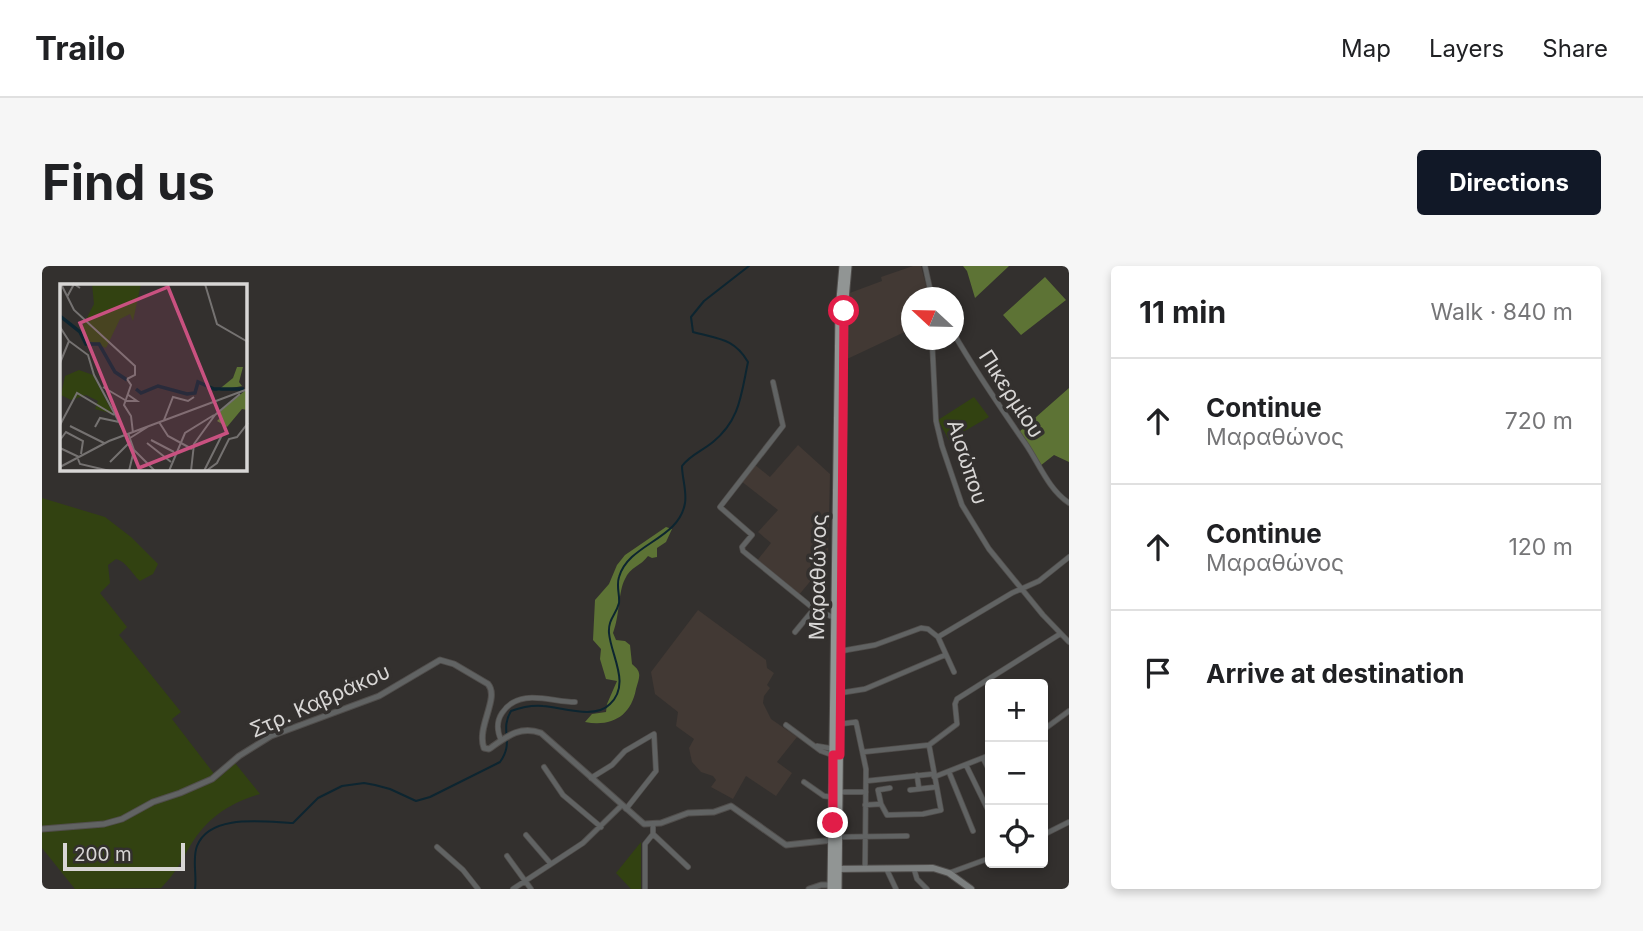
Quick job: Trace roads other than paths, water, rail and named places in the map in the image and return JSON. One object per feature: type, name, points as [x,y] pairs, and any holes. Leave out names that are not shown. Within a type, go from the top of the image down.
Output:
[{"type":"main road","name":"Μαραθώνος","points":[[829,887],[835,869],[836,838],[835,618],[839,311],[845,266]]},
{"type":"main road","name":"Μαραθώνος","points":[[836,752],[840,724],[845,266]]},
{"type":"main road","points":[[835,869],[933,868],[949,873],[971,889]]},
{"type":"street","points":[[925,266],[930,287]]},
{"type":"street","name":"Αισώπου","points":[[932,350],[936,421],[962,505],[989,549],[1069,642]]},
{"type":"street","name":"Πικερμίου","points":[[963,350],[1042,473],[1058,495],[1069,503]]},
{"type":"street","points":[[773,382],[783,426],[720,506],[752,535],[742,548],[743,551],[814,610],[835,618]]},
{"type":"street","points":[[938,637],[1039,581],[1069,557]]},
{"type":"street","points":[[795,632],[814,610]]},
{"type":"street","points":[[839,652],[875,645],[921,628],[928,629],[938,637],[954,671]]},
{"type":"street","points":[[863,752],[929,746],[957,724],[957,699],[1060,634]]},
{"type":"street","points":[[839,693],[865,689],[945,654]]},
{"type":"street","name":"Στρ. Καβράκου","points":[[42,829],[110,823],[122,819],[153,802],[212,779],[239,756],[271,736],[379,696],[440,660],[454,664],[490,686],[493,697],[484,723],[482,746],[488,750],[501,740]]},
{"type":"street","points":[[575,702],[538,697],[518,701],[500,717],[497,731],[501,740],[526,730],[541,733],[644,824],[653,825],[685,814],[711,813],[731,806],[786,845],[836,838],[907,836]]},
{"type":"street","points":[[1048,726],[1069,711]]},
{"type":"street","points":[[840,724],[856,722],[863,752],[866,781],[865,869]]},
{"type":"street","points":[[786,726],[814,745],[836,752]]},
{"type":"street","points":[[513,889],[583,843],[624,808],[656,771],[654,733],[625,751],[612,765],[591,778]]},
{"type":"street","points":[[890,788],[878,790],[887,815],[923,814],[940,810],[942,807],[929,746]]},
{"type":"street","points":[[866,781],[934,775],[983,758],[985,762]]},
{"type":"street","points":[[966,765],[986,805]]},
{"type":"street","points":[[544,767],[570,801],[601,827]]},
{"type":"street","points":[[949,772],[973,831]]},
{"type":"street","points":[[917,775],[919,789]]},
{"type":"street","points":[[804,782],[824,796],[866,792]]},
{"type":"street","points":[[910,790],[936,787]]},
{"type":"street","points":[[865,805],[881,804]]},
{"type":"street","points":[[1048,832],[1069,822]]},
{"type":"street","points":[[645,889],[645,844],[653,834],[653,825]]},
{"type":"street","points":[[653,834],[688,867]]},
{"type":"street","points":[[526,835],[551,864]]},
{"type":"street","points":[[437,847],[468,875],[478,889]]},
{"type":"street","points":[[507,856],[531,889]]},
{"type":"street","points":[[949,873],[985,860]]},
{"type":"street","points":[[886,868],[896,889]]},
{"type":"street","points":[[914,868],[917,879],[927,889]]},
{"type":"street","points":[[809,889],[829,887]]},
{"type":"waterway","points":[[195,889],[197,846],[204,835],[214,828],[254,821],[293,823],[318,798],[342,786],[364,783],[390,789],[416,801],[430,797],[500,762],[506,748],[506,724],[511,711],[539,706],[587,712],[604,709],[610,704],[619,688],[618,670],[609,633],[619,603],[619,577],[633,556],[664,534],[681,515],[685,503],[682,466],[713,442],[729,425],[738,406],[748,362],[731,344],[693,332],[691,317],[704,301],[749,266]]}]
